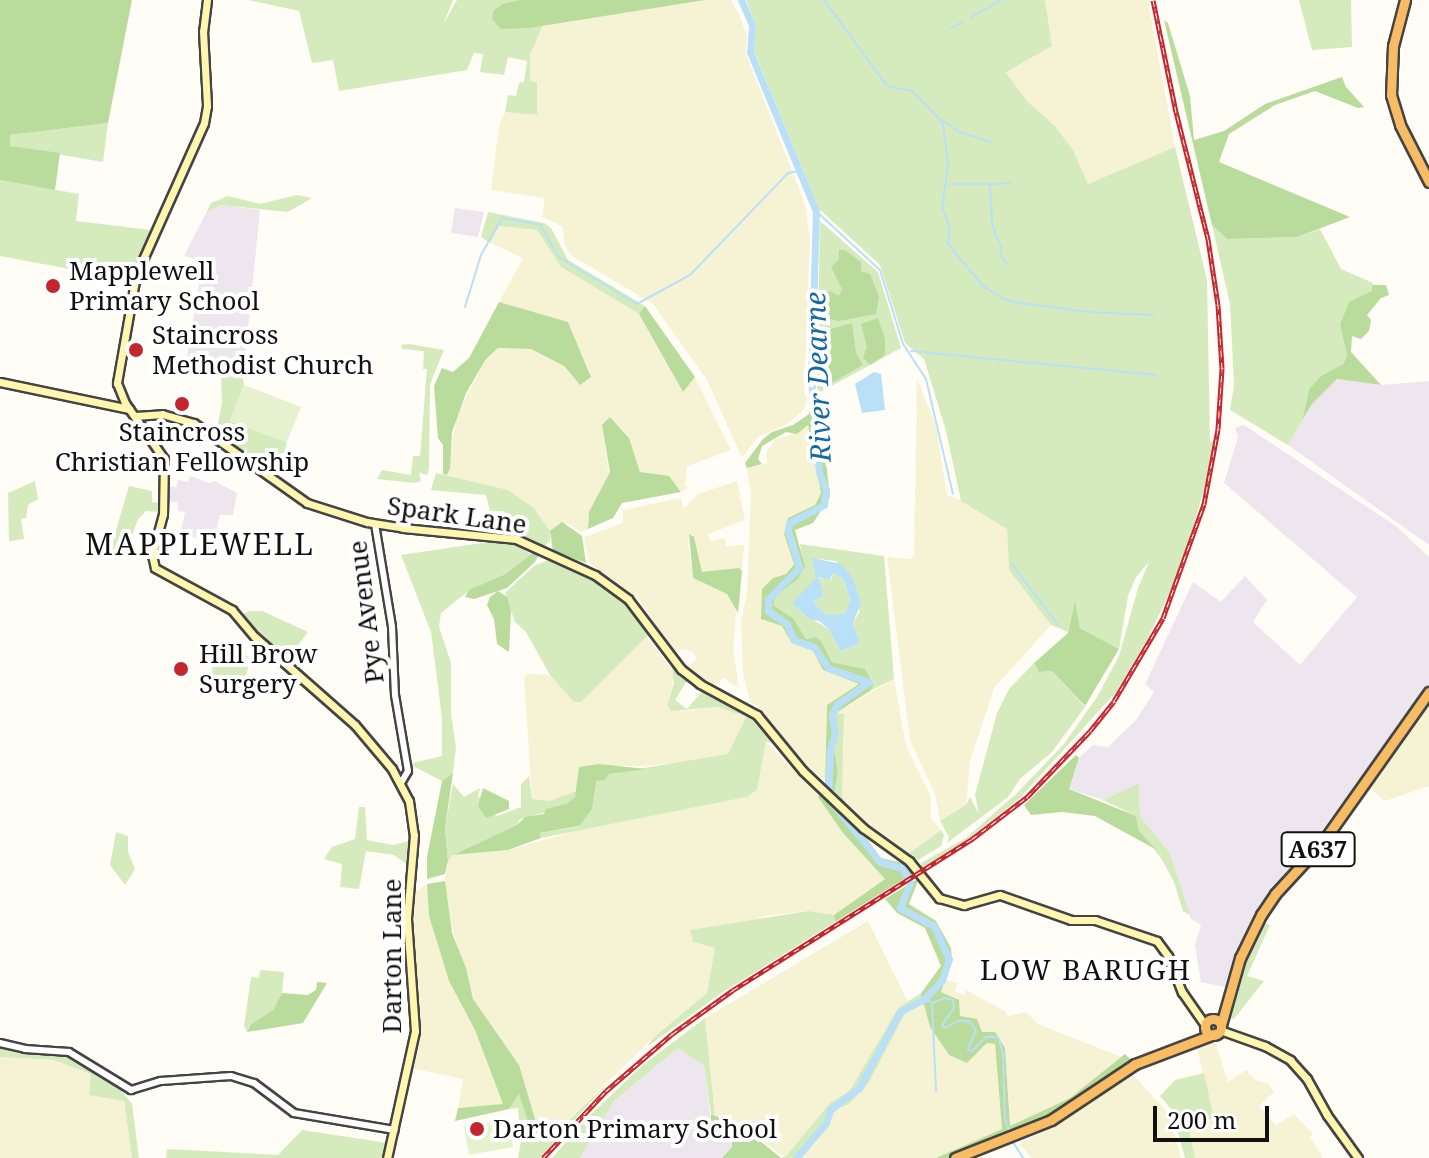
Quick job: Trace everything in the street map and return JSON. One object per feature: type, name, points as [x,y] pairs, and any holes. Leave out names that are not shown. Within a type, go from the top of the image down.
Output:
[{"type":"highway","points":[[1405,0],[1393,46],[1391,95],[1400,125],[1429,182]]},
{"type":"highway","name":"A637","points":[[1212,1025],[1261,915],[1275,894],[1322,843],[1399,730],[1429,692]]},
{"type":"highway","points":[[955,1158],[1051,1120],[1122,1070],[1212,1025]]},
{"type":"main road","points":[[132,412],[123,399],[117,377],[133,284],[206,115],[203,31],[207,0]]},
{"type":"main road","name":"Spark Lane","points":[[0,382],[194,423],[261,467],[297,498],[375,524],[516,539],[595,575],[628,599],[690,676],[745,706],[762,720],[796,764],[863,828],[909,861],[933,893],[953,905],[971,904],[1000,895],[1071,920],[1095,920],[1157,941],[1168,956],[1182,992],[1212,1025]]},
{"type":"main road","points":[[111,406],[123,399]]},
{"type":"main road","name":"Darton Lane","points":[[132,412],[164,459],[163,514],[152,555],[155,568],[232,610],[255,637],[355,725],[401,783],[414,822],[407,919],[415,1021],[387,1158]]},
{"type":"main road","points":[[1212,1025],[1265,1046],[1290,1060],[1307,1079],[1327,1115],[1358,1158]]},
{"type":"street","name":"Pye Avenue","points":[[375,524],[392,627],[395,695]]},
{"type":"street","name":"Darton Lane","points":[[395,695],[408,771],[401,783]]},
{"type":"street","points":[[0,1043],[25,1049],[69,1052],[131,1090],[161,1081],[212,1075],[246,1079],[294,1113],[395,1130]]},
{"type":"shaded area","points":[[705,0],[731,0],[740,16],[747,37],[746,54],[805,204],[810,239],[804,391],[807,400],[804,410],[787,424],[758,437],[742,458],[707,380],[653,304],[572,256],[565,246],[562,226],[542,217],[545,198],[491,190],[499,126],[505,112],[537,115],[537,82],[530,81],[530,55],[543,25]]},
{"type":"shaded area","points":[[1045,0],[1148,0],[1175,147],[1088,184],[1073,150],[1055,126],[1028,102],[1006,71],[1052,46]]},
{"type":"shaded area","points":[[220,205],[260,210],[243,379],[185,367],[203,261],[184,256],[206,213]]},
{"type":"shaded area","points":[[455,208],[484,212],[478,237],[451,233]]},
{"type":"shaded area","points":[[499,226],[537,230],[561,267],[639,314],[682,391],[695,377],[731,450],[687,466],[685,486],[689,488],[681,491],[670,478],[640,472],[627,435],[611,418],[602,425],[609,475],[589,513],[588,529],[581,532],[568,523],[550,531],[534,508],[447,475],[457,414],[486,359],[498,348],[531,349],[564,366],[580,385],[590,373],[568,322],[499,302],[523,258],[490,243]]},
{"type":"shaded area","points":[[917,378],[936,426],[947,495],[966,502],[1007,529],[1009,570],[1051,625],[994,688],[970,761],[966,805],[940,821],[935,795],[910,740],[887,557],[911,559],[914,554]]},
{"type":"shaded area","points":[[1337,379],[1381,385],[1429,381],[1429,545],[1288,445],[1312,404]]},
{"type":"shaded area","points":[[808,424],[821,493],[815,505],[784,534],[794,563],[786,574],[773,578],[782,626],[791,642],[813,651],[823,670],[860,684],[827,705],[825,780],[808,768],[759,707],[750,702],[743,672],[741,622],[747,592],[751,493],[747,468],[767,463],[766,453],[775,439],[791,435]]},
{"type":"shaded area","points":[[1244,425],[1397,527],[1429,557],[1429,685],[1297,864],[1268,894],[1240,944],[1226,987],[1201,982],[1195,945],[1201,925],[1191,919],[1170,853],[1140,816],[1139,783],[1103,800],[1069,789],[1079,758],[1093,745],[1108,747],[1136,720],[1154,692],[1145,684],[1193,582],[1221,602],[1245,576],[1267,600],[1253,622],[1300,665],[1357,597],[1224,483],[1238,437],[1235,428]]},
{"type":"shaded area","points":[[190,476],[209,483],[214,481],[237,493],[233,515],[220,515],[213,541],[180,535],[185,512],[178,511],[177,502],[166,501],[167,486],[176,487],[178,480],[188,482]]},
{"type":"shaded area","points":[[737,481],[745,520],[708,534],[710,541],[725,538],[726,546],[744,545],[742,571],[702,572],[694,537],[689,536],[688,542],[693,578],[727,594],[736,614],[733,649],[739,688],[723,678],[714,687],[686,670],[697,658],[693,652],[686,649],[673,651],[638,598],[589,563],[584,537],[623,523],[623,510],[681,498],[684,509],[698,494]]},
{"type":"shaded area","points":[[646,636],[675,674],[667,705],[681,711],[718,707],[746,717],[728,754],[725,757],[649,766],[621,766],[571,796],[549,801],[532,800],[524,677],[528,674],[548,675],[585,697]]},
{"type":"shaded area","points":[[894,679],[906,745],[931,797],[931,818],[941,830],[911,853],[861,820],[841,797],[844,738],[836,713]]},
{"type":"shaded area","points":[[1429,699],[1429,786],[1385,801],[1372,790],[1372,778]]},
{"type":"shaded area","points":[[766,742],[811,786],[843,833],[885,879],[834,915],[808,911],[765,916],[693,942],[715,948],[707,993],[653,1038],[548,1140],[536,1122],[519,1065],[473,999],[449,917],[445,881],[448,861],[453,855],[508,850],[576,831],[747,797],[757,790]]},
{"type":"shaded area","points":[[427,884],[429,916],[449,981],[475,1030],[504,1104],[458,1108],[463,1079],[410,1068],[417,1031],[409,897]]},
{"type":"shaded area","points":[[868,921],[908,1002],[898,1008],[850,1090],[829,1104],[787,1155],[781,1155],[744,1128],[715,1115],[705,1018]]},
{"type":"shaded area","points":[[944,980],[957,983],[955,992],[965,995],[966,990],[1005,1011],[1008,1016],[1026,1012],[1038,1024],[1122,1057],[1070,1098],[1010,1126],[1005,1048],[959,1016],[941,992]]},
{"type":"shaded area","points":[[925,1005],[930,1027],[949,1055],[967,1063],[987,1043],[995,1044],[1002,1129],[936,1158],[799,1158],[837,1109],[849,1104],[904,1015],[913,1006]]},
{"type":"shaded area","points":[[1214,1038],[1228,1082],[1246,1070],[1255,1080],[1269,1084],[1274,1092],[1259,1106],[1276,1125],[1294,1114],[1313,1134],[1310,1137],[1323,1158],[1195,1158],[1189,1128],[1214,1118],[1196,1044]]},
{"type":"shaded area","points":[[678,1048],[704,1066],[711,1121],[732,1137],[732,1147],[722,1158],[580,1158],[615,1100]]},
{"type":"shaded area","points":[[0,1057],[54,1060],[92,1074],[124,1101],[132,1158],[0,1158]]},
{"type":"shaded area","points":[[1129,1070],[1168,1113],[1181,1158],[1032,1158],[1019,1144],[1061,1122],[1083,1101]]},
{"type":"green space","points":[[0,0],[132,0],[108,123],[10,135],[10,146],[60,153],[55,190],[0,180]]},
{"type":"green space","points":[[248,0],[453,0],[443,25],[457,0],[522,0],[501,29],[543,25],[530,55],[530,81],[537,82],[537,115],[505,112],[508,95],[516,96],[519,83],[524,82],[527,61],[508,57],[504,75],[480,72],[483,54],[474,53],[467,70],[339,91],[333,60],[312,63],[299,11]]},
{"type":"green space","points":[[520,0],[705,0],[529,28],[501,29],[492,19],[494,10]]},
{"type":"green space","points":[[746,0],[1045,0],[1052,46],[1006,72],[1028,102],[1055,126],[1073,150],[1088,184],[1175,147],[1207,280],[1210,442],[1214,441],[1209,471],[1183,564],[1148,638],[1116,692],[1019,799],[972,836],[922,869],[921,863],[966,838],[1017,793],[1064,744],[1097,697],[1119,656],[1138,588],[1149,562],[1136,577],[1128,596],[1119,649],[1080,628],[1075,604],[1068,632],[1051,625],[1009,570],[1007,529],[961,501],[946,431],[924,359],[905,343],[880,265],[819,209],[754,51],[756,25]]},
{"type":"green space","points":[[1299,0],[1351,0],[1352,47],[1312,50]]},
{"type":"green space","points":[[1164,20],[1168,23],[1190,96],[1194,140],[1224,131],[1265,104],[1342,77],[1346,87],[1364,107],[1358,108],[1315,91],[1275,105],[1229,134],[1219,162],[1350,217],[1297,237],[1227,239],[1212,225]]},
{"type":"green space","points":[[108,123],[103,162],[10,146],[10,135]]},
{"type":"green space","points":[[0,180],[79,194],[76,221],[151,230],[137,268],[107,264],[86,272],[0,256]]},
{"type":"green space","points":[[297,195],[312,198],[288,212],[220,205],[206,213],[211,203],[228,196],[260,204]]},
{"type":"green space","points":[[488,212],[544,223],[551,228],[568,260],[645,306],[639,314],[561,267],[537,230],[499,226],[490,243],[481,237]]},
{"type":"green space","points":[[820,221],[878,272],[901,348],[817,394]]},
{"type":"green space","points":[[1212,225],[1227,239],[1297,237],[1320,229],[1341,269],[1373,283],[1373,290],[1340,325],[1347,356],[1343,364],[1321,376],[1309,389],[1302,421],[1288,445],[1230,410],[1234,385],[1230,304]]},
{"type":"green space","points":[[839,250],[845,250],[861,262],[861,271],[870,274],[879,297],[876,314],[839,321],[825,318],[824,310],[827,308],[822,294],[830,291],[839,296],[842,289],[831,267],[839,259]]},
{"type":"green space","points":[[1372,285],[1386,285],[1389,295],[1381,298],[1367,315],[1371,320],[1369,331],[1361,339],[1352,336],[1351,352],[1381,385],[1337,379],[1312,404],[1302,421],[1309,389],[1321,376],[1343,364],[1347,356],[1340,325],[1349,302],[1372,291]]},
{"type":"green space","points":[[499,302],[568,322],[591,377],[580,385],[564,366],[531,349],[498,348],[486,359],[466,393],[452,432],[450,468],[447,475],[443,474],[443,445],[438,438],[434,386],[442,368],[453,372],[469,358]]},
{"type":"green space","points":[[645,306],[695,377],[683,392],[639,314]]},
{"type":"green space","points":[[878,318],[885,339],[885,355],[870,365],[863,358],[867,347],[861,324]]},
{"type":"green space","points":[[852,323],[856,353],[863,365],[828,385],[825,373],[832,347],[827,330]]},
{"type":"green space","points":[[401,345],[444,350],[430,384],[429,469],[427,475],[419,473],[421,481],[415,483],[377,479],[382,470],[411,475],[413,456],[420,456],[427,369],[423,369],[424,351],[402,349]]},
{"type":"green space","points":[[221,375],[243,379],[244,385],[230,421],[287,442],[283,459],[272,471],[216,433],[222,403]]},
{"type":"green space","points":[[244,385],[301,407],[287,442],[230,421]]},
{"type":"green space","points":[[819,400],[830,497],[813,523],[795,530],[805,566],[798,579],[776,596],[773,605],[793,618],[806,639],[816,637],[821,641],[832,662],[865,669],[874,684],[870,691],[836,713],[834,749],[838,772],[834,795],[881,858],[907,864],[915,872],[835,922],[834,915],[885,879],[843,833],[818,797],[825,783],[827,705],[859,684],[823,670],[813,651],[791,642],[782,626],[761,619],[762,589],[773,578],[786,574],[794,564],[784,534],[788,518],[815,505],[821,493],[808,425],[797,434],[786,432],[762,446],[758,459],[762,464],[747,468],[745,463],[763,439],[809,414],[811,403]]},
{"type":"green space","points":[[610,417],[629,438],[640,472],[669,476],[681,492],[622,503],[613,518],[588,529],[589,512],[610,472],[602,425]]},
{"type":"green space","points":[[436,473],[508,490],[534,508],[550,531],[550,541],[544,547],[513,535],[503,511],[490,512],[486,495],[431,490]]},
{"type":"green space","points":[[35,481],[38,499],[28,505],[26,518],[21,519],[24,539],[9,541],[8,493]]},
{"type":"green space","points":[[129,486],[152,491],[152,502],[160,503],[159,512],[146,511],[138,519],[124,558],[108,557]]},
{"type":"green space","points":[[562,522],[582,536],[586,563],[553,551],[550,531]]},
{"type":"green space","points":[[689,534],[694,537],[702,572],[739,568],[742,571],[738,613],[727,594],[693,578]]},
{"type":"green space","points":[[496,541],[514,544],[532,555],[507,574],[466,593],[441,613],[439,627],[451,663],[451,714],[456,747],[453,773],[442,781],[409,764],[442,756],[442,718],[431,632],[401,555]]},
{"type":"green space","points":[[800,544],[884,556],[894,679],[870,691],[874,683],[865,669],[832,662],[821,641],[816,637],[806,639],[793,618],[773,605],[776,596],[798,579],[804,566]],"holes":[[[817,559],[836,561],[860,611],[853,623],[860,642],[840,651],[829,629],[803,614],[795,604],[816,578]]]},
{"type":"green space","points":[[534,552],[539,554],[535,562],[507,588],[474,599],[465,597],[469,590],[506,574]]},
{"type":"green space","points":[[553,559],[601,581],[625,603],[648,635],[581,702],[574,702],[550,675],[526,632],[515,622],[505,593],[535,565]]},
{"type":"green space","points":[[834,573],[844,580],[850,600],[846,612],[827,615],[813,602],[823,596],[819,578],[831,579]]},
{"type":"green space","points":[[498,591],[507,597],[511,611],[509,652],[497,644],[494,619],[487,605],[490,597]]},
{"type":"green space","points":[[1075,601],[1080,628],[1119,649],[1085,706],[1052,671],[1039,672],[1034,663],[1068,633]]},
{"type":"green space","points":[[262,611],[308,632],[287,660],[250,629],[241,615]]},
{"type":"green space","points":[[227,643],[240,648],[251,661],[240,690],[226,689],[212,681],[213,654],[223,658]]},
{"type":"green space","points":[[1034,663],[1039,672],[1052,671],[1085,707],[1052,752],[1020,779],[1008,797],[947,843],[949,837],[940,821],[966,805],[970,797],[979,814],[975,795],[997,713],[1009,689]]},
{"type":"green space","points":[[672,667],[688,679],[675,700],[687,709],[703,690],[749,713],[774,743],[766,742],[757,790],[747,797],[541,838],[540,833],[578,827],[596,781],[608,774],[728,754],[746,717],[718,707],[671,711],[667,705],[674,683]]},
{"type":"green space","points":[[835,713],[844,714],[842,797],[849,808],[861,820],[910,853],[941,830],[944,835],[941,846],[918,860],[866,828],[834,795],[838,773],[834,749]]},
{"type":"green space","points":[[1076,755],[1079,758],[1069,789],[1136,816],[1139,831],[1155,849],[1095,816],[1062,812],[1031,815],[1024,805]]},
{"type":"green space","points":[[599,764],[646,769],[609,774],[605,780],[596,781],[592,809],[579,826],[540,833],[541,838],[508,850],[453,855],[517,825],[525,817],[544,814],[546,809],[566,804],[575,797],[579,767]]},
{"type":"green space","points":[[453,773],[445,828],[448,861],[445,874],[427,879],[427,857],[442,781]]},
{"type":"green space","points":[[529,776],[532,799],[549,801],[577,791],[575,798],[558,809],[520,819],[517,825],[453,855],[448,861],[445,828],[453,784],[464,797],[480,788],[478,796],[497,816],[521,807],[521,784]]},
{"type":"green space","points":[[1139,783],[1140,816],[1170,853],[1190,915],[1183,911],[1174,882],[1161,858],[1139,831],[1136,816],[1103,800]]},
{"type":"green space","points":[[483,788],[509,801],[509,809],[486,818],[478,806]]},
{"type":"green space","points":[[359,807],[365,807],[367,840],[393,845],[409,841],[408,865],[394,855],[366,851],[359,889],[340,887],[342,864],[324,859],[332,847],[355,839]]},
{"type":"green space","points":[[116,832],[128,836],[128,852],[135,869],[125,885],[110,865]]},
{"type":"green space","points":[[919,878],[909,904],[936,921],[951,948],[952,959],[941,992],[959,1000],[960,1016],[977,1019],[982,1032],[995,1032],[1005,1048],[1010,1126],[1070,1098],[1125,1054],[1132,1061],[1044,1119],[950,1158],[936,1158],[1002,1129],[995,1044],[987,1043],[967,1063],[949,1055],[930,1027],[921,993],[941,966],[925,928],[897,913],[885,899]]},
{"type":"green space","points":[[445,881],[452,933],[466,968],[473,999],[519,1065],[536,1122],[548,1140],[533,1137],[519,1094],[509,1109],[455,1121],[458,1108],[503,1104],[475,1030],[449,981],[429,916],[427,884]]},
{"type":"green space","points":[[808,911],[834,915],[835,922],[717,996],[647,1047],[653,1038],[707,993],[715,948],[693,942],[690,930]]},
{"type":"green space","points":[[1262,922],[1270,925],[1247,976],[1264,981],[1234,1019],[1227,1017],[1237,973]]},
{"type":"green space","points":[[260,970],[284,972],[282,993],[273,1010],[251,1024],[247,1032],[244,1026],[251,977],[259,978]]},
{"type":"green space","points":[[317,982],[327,983],[303,1023],[247,1032],[251,1024],[273,1010],[282,993],[308,995],[316,990]]},
{"type":"green space","points":[[921,993],[925,1005],[913,1006],[904,1015],[869,1082],[849,1104],[837,1109],[799,1158],[781,1158],[787,1155],[829,1104],[850,1090],[898,1008]]},
{"type":"green space","points":[[705,1018],[715,1115],[711,1114],[704,1066],[678,1048],[615,1100],[580,1158],[552,1158],[588,1117],[643,1065]]},
{"type":"green space","points":[[0,1047],[66,1054],[118,1086],[132,1104],[139,1158],[132,1158],[124,1101],[89,1095],[91,1074],[54,1060],[0,1057]]},
{"type":"green space","points":[[1204,1073],[1214,1118],[1189,1128],[1195,1158],[1185,1158],[1172,1110],[1160,1096],[1175,1080]]},
{"type":"green space","points":[[607,1084],[540,1158],[518,1158],[521,1141],[518,1108],[509,1109],[519,1093],[533,1137],[548,1140]]},
{"type":"green space","points":[[711,1114],[744,1128],[781,1158],[722,1158],[732,1147],[732,1137],[711,1121]]},
{"type":"green space","points":[[508,1119],[513,1147],[469,1155],[464,1127]]},
{"type":"green space","points":[[302,1130],[387,1143],[384,1158],[166,1158],[167,1149],[278,1155]]},
{"type":"water","points":[[874,372],[881,374],[885,410],[862,413],[855,384]]},
{"type":"water","points":[[812,558],[842,564],[853,579],[861,603],[853,623],[860,642],[857,645],[840,651],[829,629],[819,621],[809,619],[792,603],[816,578]],"holes":[[[834,573],[844,580],[850,600],[846,612],[827,615],[813,602],[823,596],[819,577],[829,580]]]},
{"type":"waterway","name":"River Dearne","points":[[741,0],[752,25],[750,52],[816,211],[811,378],[819,472],[826,490],[824,505],[789,523],[788,531],[799,568],[768,599],[768,611],[787,624],[794,640],[814,647],[828,668],[869,682],[837,704],[832,715],[835,734],[830,750],[828,798],[880,862],[902,868],[910,883],[900,908],[934,926],[949,959],[942,980],[924,999],[900,1012],[859,1088],[830,1110],[826,1123],[796,1158]]},
{"type":"waterway","points":[[824,0],[884,82],[890,87],[912,91],[943,123],[948,166],[942,207],[950,228],[948,244],[983,286],[1004,299],[1019,303],[1088,312],[1154,315]]},
{"type":"waterway","points":[[971,17],[1002,0]]},
{"type":"waterway","points":[[951,28],[962,22]]},
{"type":"waterway","points":[[942,120],[959,132],[992,142]]},
{"type":"waterway","points":[[465,307],[481,255],[502,218],[540,225],[560,258],[637,304],[690,275],[788,173],[799,171]]},
{"type":"waterway","points":[[991,184],[1010,183]]},
{"type":"waterway","points":[[949,184],[990,184],[992,224],[1001,247],[1001,257],[1007,264]]},
{"type":"waterway","points":[[816,211],[880,270],[903,344],[926,379],[953,494]]},
{"type":"waterway","points":[[911,351],[1156,375]]},
{"type":"waterway","points":[[1011,563],[1058,625]]},
{"type":"waterway","points":[[924,999],[933,1003],[944,998],[953,1000],[954,1008],[942,1025],[945,1028],[958,1021],[969,1021],[976,1030],[968,1049],[972,1051],[986,1037],[998,1037],[1003,1053],[1005,1119],[1009,1130]]},
{"type":"waterway","points":[[932,1005],[936,1091]]},
{"type":"waterway","points":[[1013,1142],[1023,1158]]},
{"type":"railway","points":[[543,1158],[606,1091],[672,1034],[733,990],[972,839],[1027,797],[1114,701],[1163,618],[1204,504],[1218,429],[1222,368],[1218,305],[1208,239],[1176,112],[1153,0]]},
{"type":"place","name":"Mapplewell Primary School","points":[[53,286]]},
{"type":"place","name":"Staincross Methodist Church","points":[[136,350]]},
{"type":"place","name":"Staincross Christian Fellowship","points":[[182,404]]},
{"type":"place","name":"Hill Brow Surgery","points":[[181,669]]},
{"type":"place","name":"Darton Primary School","points":[[477,1129]]},
{"type":"district","name":"MAPPLEWELL","points":[[200,544]]},
{"type":"district","name":"LOW BARUGH","points":[[1086,969]]}]
